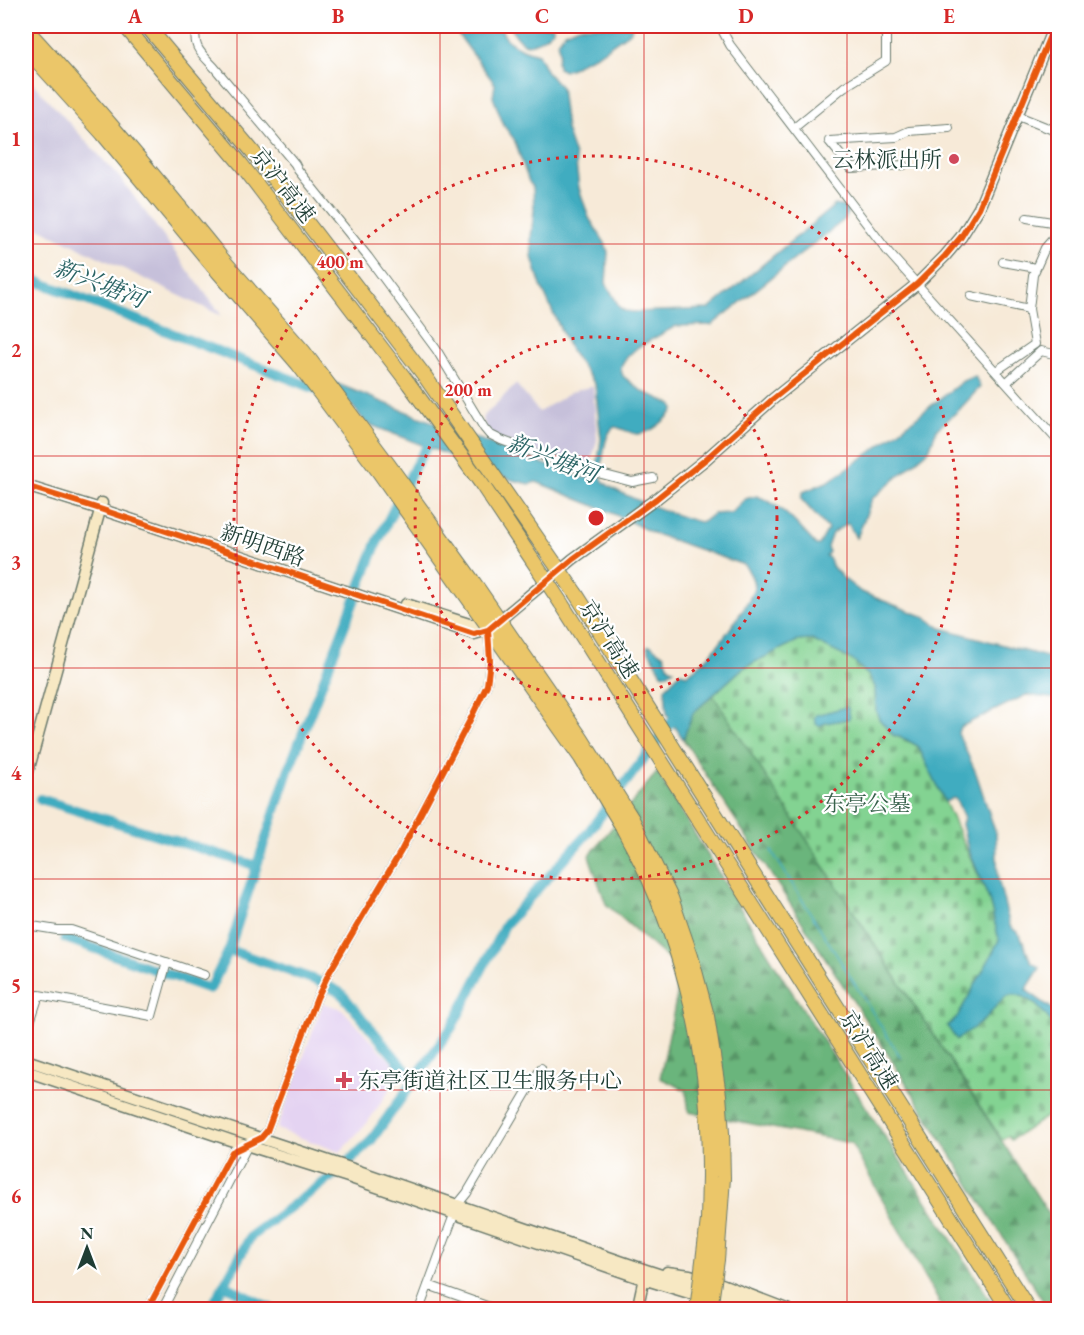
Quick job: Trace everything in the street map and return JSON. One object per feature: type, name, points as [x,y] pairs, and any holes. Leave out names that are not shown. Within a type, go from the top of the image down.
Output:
[{"type":"highway","name":"京沪高速","points":[[125,26],[241,164],[409,384],[481,483],[642,728],[1009,1310]]},
{"type":"highway","name":"京沪高速","points":[[147,26],[253,152],[424,375],[576,594],[1029,1310]]},
{"type":"highway","points":[[26,29],[141,159],[219,264],[298,364],[379,472],[627,823],[682,970],[704,1074],[716,1177],[717,1260],[710,1310]]},
{"type":"highway","points":[[26,49],[219,264]]},
{"type":"highway","points":[[697,1310],[708,1220],[716,1177]]},
{"type":"street","points":[[196,26],[195,43],[202,54],[368,257],[436,349],[489,434],[567,465],[632,482],[653,478]]},
{"type":"street","points":[[720,26],[730,45],[889,252],[1059,441]]},
{"type":"street","points":[[794,128],[844,87],[886,61],[886,26]]},
{"type":"street","points":[[147,1310],[232,1152],[261,1138],[267,1131],[316,998],[401,851],[487,685],[490,661],[488,630],[573,559],[656,499],[706,459],[773,399],[917,284],[945,256],[961,237],[979,208],[1054,26]]},
{"type":"street","points":[[1018,116],[1059,132]]},
{"type":"street","points":[[904,165],[851,168],[829,141],[896,137],[909,131],[949,128]]},
{"type":"street","points":[[1027,218],[1059,223]]},
{"type":"street","points":[[996,371],[1035,344],[1029,309],[1034,275],[1046,248],[1059,233]]},
{"type":"street","points":[[1003,262],[1036,268]]},
{"type":"street","points":[[971,296],[1029,309]]},
{"type":"street","points":[[1006,383],[1041,351],[1059,356]]},
{"type":"street","name":"新明西路","points":[[26,478],[101,506],[488,630]]},
{"type":"street","name":"新明西路","points":[[26,486],[101,506]]},
{"type":"street","points":[[26,779],[101,506]]},
{"type":"street","points":[[26,925],[71,930],[204,975]]},
{"type":"street","points":[[26,1034],[39,995],[152,1016],[167,962]]},
{"type":"street","points":[[26,1060],[261,1138],[322,1164]]},
{"type":"street","points":[[419,1310],[455,1209],[467,1193],[541,1068]]},
{"type":"street","points":[[26,1071],[248,1145],[322,1164],[745,1310]]},
{"type":"street","points":[[162,1310],[248,1145]]},
{"type":"street","points":[[645,1274],[769,1309]]},
{"type":"street","points":[[637,1310],[645,1274]]},
{"type":"street","points":[[645,1274],[670,1292],[720,1310]]},
{"type":"street","points":[[645,1274],[690,1275],[719,1283],[789,1310]]},
{"type":"street","points":[[428,1285],[498,1310]]},
{"type":"shaded area","points":[[26,76],[121,179],[222,316],[26,222]]},
{"type":"shaded area","points":[[516,384],[539,412],[571,392],[593,386],[597,440],[588,473],[486,435],[483,417]]},
{"type":"shaded area","name":"东亭街道社区卫生服务中心","points":[[323,1003],[342,1009],[397,1068],[389,1091],[367,1123],[340,1152],[277,1129]]},
{"type":"green space","name":"东亭公墓","points":[[812,640],[853,660],[869,676],[875,687],[876,711],[880,719],[893,735],[918,746],[989,899],[999,940],[956,1019],[947,1026],[957,1039],[984,1020],[1004,998],[1015,995],[1022,996],[1036,1005],[1058,1031],[1058,1117],[1049,1115],[1011,1140],[1008,1136],[1002,1140],[713,695],[743,668],[797,641]]},
{"type":"green space","points":[[713,695],[1058,1228],[1058,1309],[1048,1309],[889,1056],[683,739],[693,713]]},
{"type":"green space","points":[[657,772],[783,978],[996,1309],[943,1309],[851,1143],[689,1112],[686,1090],[660,1078],[677,995],[670,961],[606,904],[589,856]]},
{"type":"water","points":[[452,26],[501,26],[503,34],[510,42],[519,48],[538,54],[548,74],[561,87],[566,129],[575,156],[579,188],[589,218],[608,252],[606,283],[620,308],[625,311],[709,309],[835,205],[848,210],[845,219],[712,325],[676,326],[638,347],[628,356],[622,364],[623,376],[643,392],[673,405],[674,410],[658,425],[643,433],[635,434],[615,427],[610,431],[606,441],[601,476],[617,491],[700,522],[713,514],[731,513],[745,499],[757,496],[775,505],[816,545],[819,545],[828,529],[801,499],[803,492],[829,481],[878,447],[963,381],[975,376],[980,387],[937,429],[929,450],[872,499],[856,538],[848,523],[832,533],[827,547],[829,552],[826,556],[843,578],[861,592],[925,617],[941,628],[1058,660],[1058,699],[1026,695],[960,727],[958,733],[976,773],[996,834],[998,879],[1010,926],[1020,935],[1031,962],[1040,968],[1026,990],[1058,1013],[1058,1031],[1036,1005],[1022,996],[1015,995],[1004,998],[984,1020],[957,1040],[947,1026],[956,1019],[999,940],[989,899],[968,848],[962,824],[964,818],[956,799],[945,802],[918,746],[893,735],[879,719],[876,711],[875,687],[869,676],[852,660],[812,640],[797,641],[743,668],[693,713],[683,739],[667,714],[665,688],[681,672],[688,674],[708,658],[742,611],[754,587],[751,575],[744,565],[655,534],[614,514],[539,483],[530,484],[512,480],[366,423],[333,382],[579,477],[588,478],[597,468],[601,439],[595,384],[570,350],[541,286],[532,257],[533,187],[529,182],[514,139],[504,126],[493,97],[495,84]]},
{"type":"water","points":[[508,26],[553,26],[553,30],[540,40],[523,44]]},
{"type":"water","points":[[579,26],[632,26],[631,31],[597,55],[564,71],[558,68],[558,42],[565,32]]},
{"type":"water","points":[[648,646],[664,655],[669,667],[674,670],[666,674],[662,673],[647,648]]},
{"type":"water","points":[[846,707],[850,717],[848,719],[819,726],[816,724],[814,718],[816,715]]},
{"type":"waterway","name":"新兴塘河","points":[[26,277],[319,390]]},
{"type":"waterway","points":[[414,1080],[341,993],[318,981],[229,950],[288,771],[376,545],[431,435]]},
{"type":"waterway","points":[[210,1310],[251,1236],[334,1175],[370,1142],[452,1027],[505,925],[586,835],[679,712]]},
{"type":"waterway","points":[[40,799],[257,866]]},
{"type":"waterway","points":[[771,850],[901,1058]]},
{"type":"waterway","points":[[65,938],[210,989],[229,950]]},
{"type":"waterway","points":[[224,1285],[274,1310]]},
{"type":"cycle path","points":[[26,486],[474,634],[488,630],[573,559],[656,499],[706,459],[773,399],[917,284],[945,256],[961,237],[979,208],[1054,26]]},
{"type":"cycle path","points":[[147,1310],[232,1152],[261,1138],[267,1131],[317,998],[329,973],[401,851],[487,685],[490,661],[488,630]]},
{"type":"place","name":"云林派出所","points":[[954,159]]},
{"type":"place","name":"东亭街道社区卫生服务中心","points":[[344,1080]]}]
